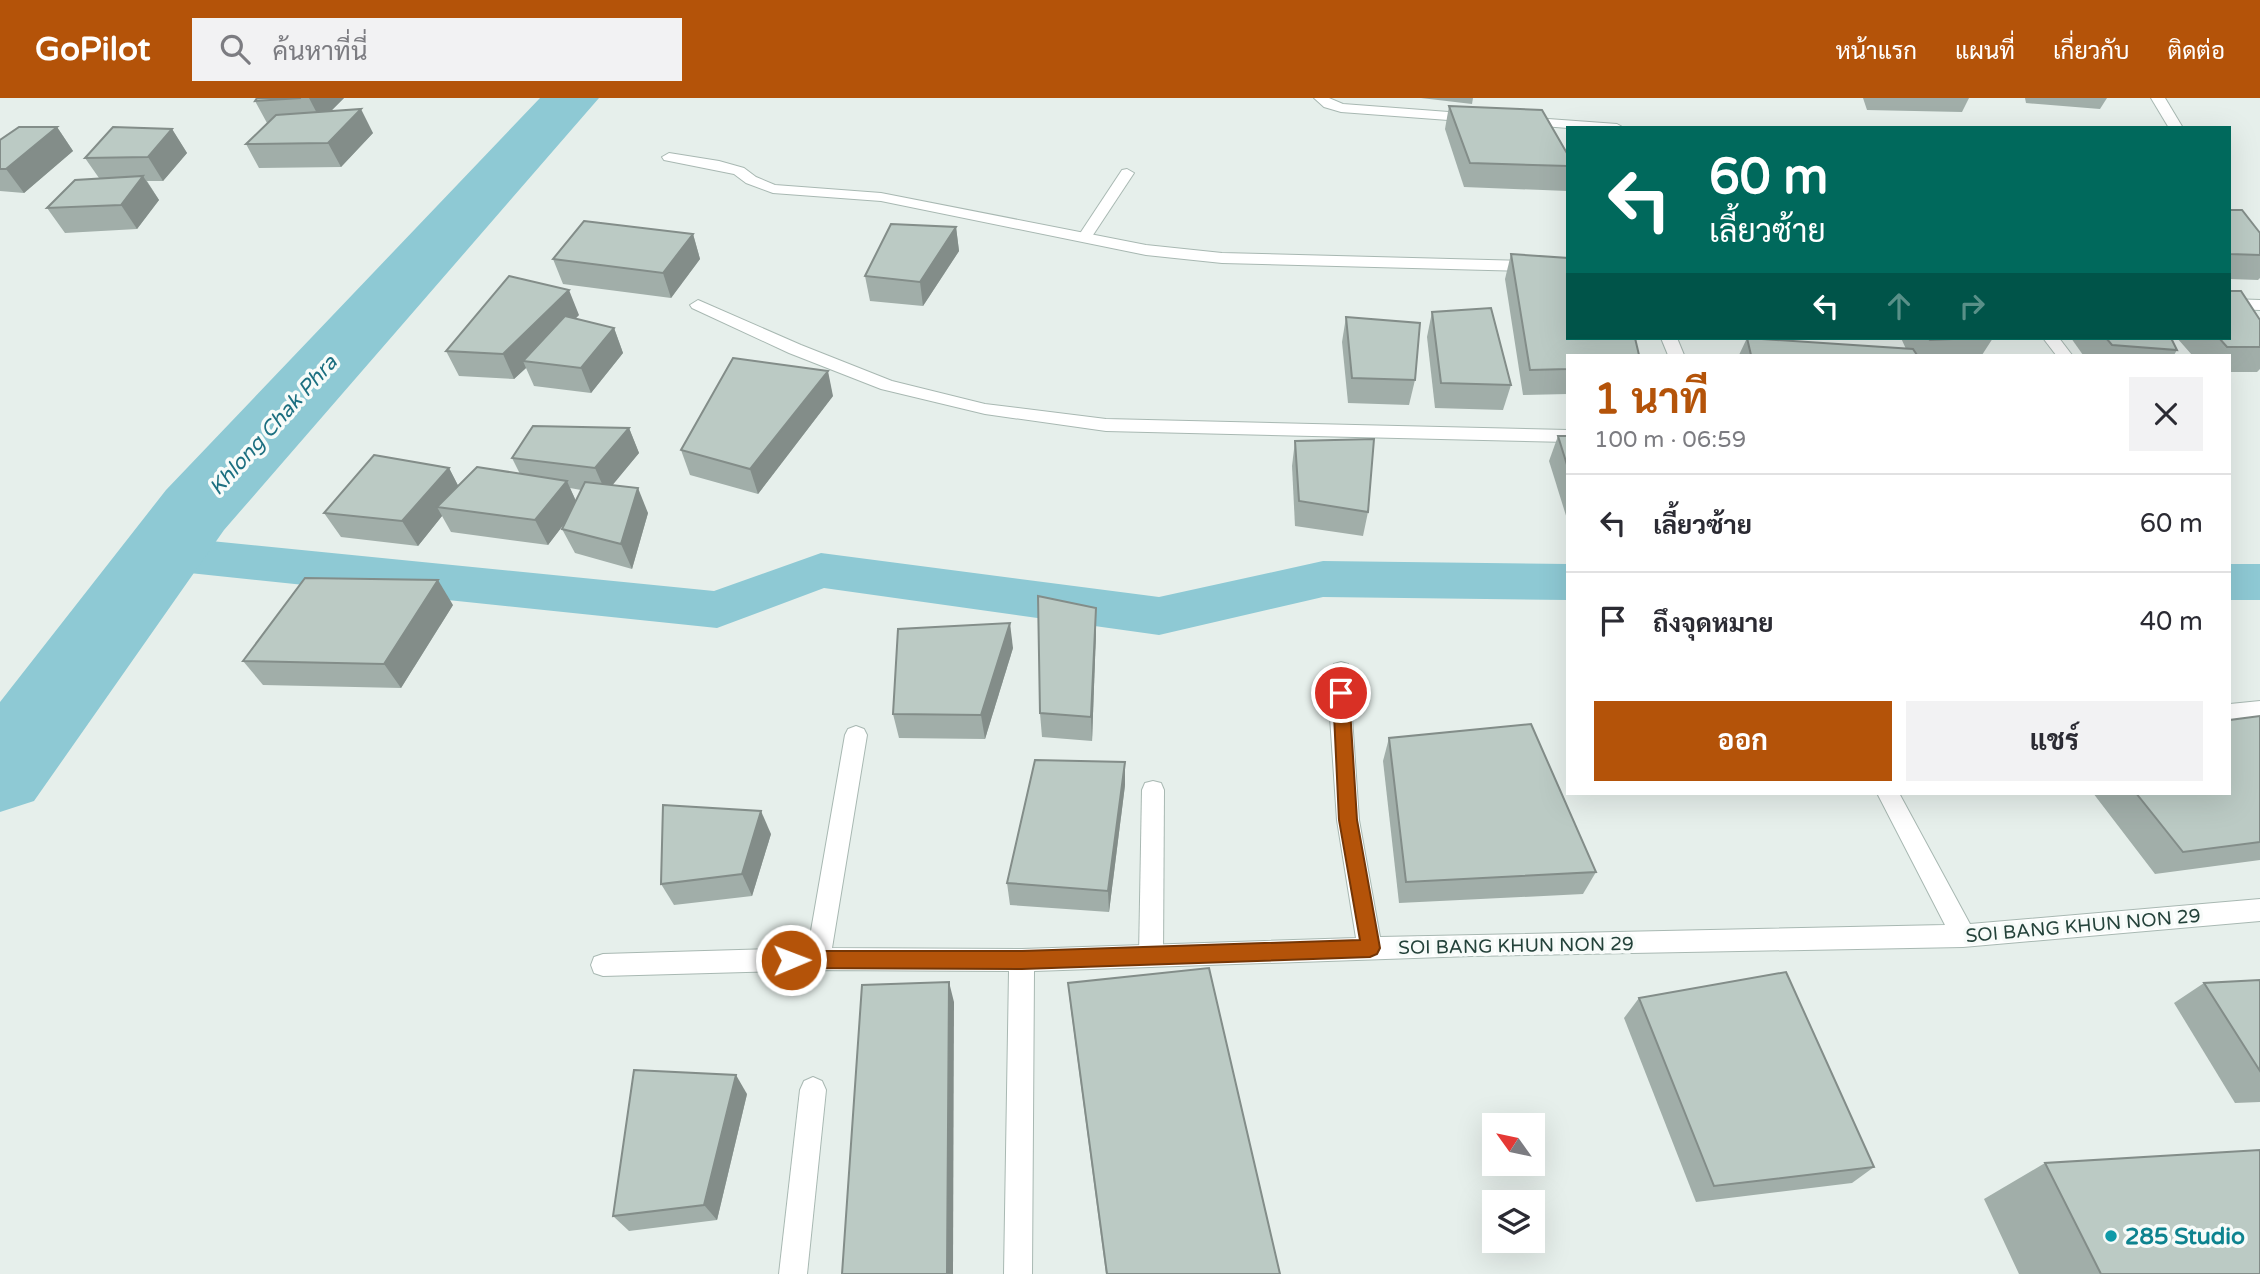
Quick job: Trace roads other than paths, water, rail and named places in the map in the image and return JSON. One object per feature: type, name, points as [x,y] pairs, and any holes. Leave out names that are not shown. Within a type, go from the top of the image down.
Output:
[{"type":"street","points":[[1321,98],[1341,108],[1591,126]]},
{"type":"street","points":[[2158,98],[2175,126]]},
{"type":"street","points":[[669,157],[719,164],[739,170],[751,180],[774,189],[881,197],[1146,250],[1222,258],[1566,267]]},
{"type":"street","points":[[1084,238],[1127,173]]},
{"type":"street","points":[[2231,304],[2260,305]]},
{"type":"street","points":[[698,305],[795,349],[887,385],[985,409],[1106,425],[1566,436]]},
{"type":"street","points":[[2053,340],[2063,354]]},
{"type":"street","points":[[1341,670],[1341,717],[1348,820],[1370,948]]},
{"type":"street","points":[[2231,712],[2260,709]]},
{"type":"street","points":[[818,959],[856,735]]},
{"type":"street","points":[[1151,956],[1153,790]]},
{"type":"street","points":[[1889,795],[1963,936]]},
{"type":"street","name":"SOI BANG KHUN NON 29","points":[[603,965],[818,959],[1022,960],[1370,948],[1963,936],[2260,910]]},
{"type":"street","points":[[1018,1274],[1022,960]]},
{"type":"street","points":[[793,1274],[813,1090]]},
{"type":"waterway","name":"Khlong Chak Phra","points":[[0,773],[195,510],[571,98]]},
{"type":"waterway","points":[[161,553],[717,610],[821,570],[1159,616],[1323,579],[1566,582]]},
{"type":"waterway","points":[[2231,582],[2260,582]]},
{"type":"place","name":"285 Studio","points":[[2111,1236]]}]
